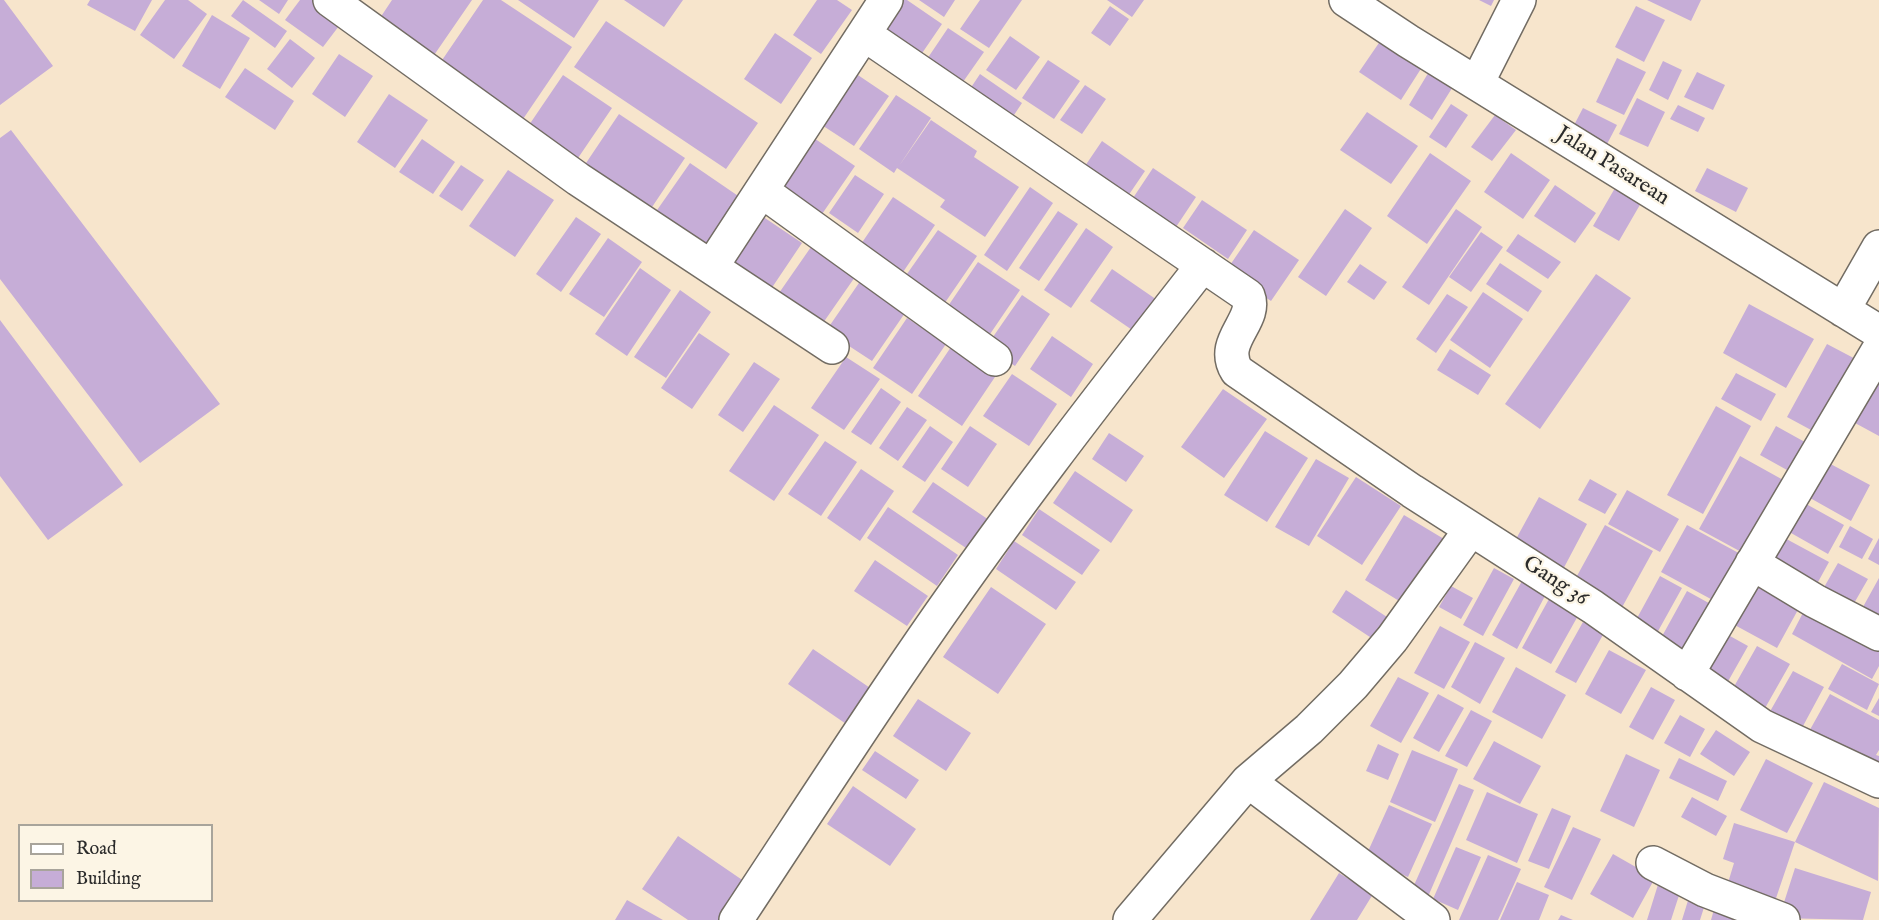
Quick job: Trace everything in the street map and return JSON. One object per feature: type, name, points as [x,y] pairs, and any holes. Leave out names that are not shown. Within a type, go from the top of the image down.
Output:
[{"type":"street","points":[[330,0],[578,179],[832,347]]},
{"type":"street","points":[[712,266],[886,0]]},
{"type":"street","name":"Jalan Pasarean","points":[[1346,0],[1879,332]]},
{"type":"street","points":[[1477,83],[1519,0]]},
{"type":"street","points":[[736,920],[907,662],[978,560],[1075,428],[1203,265],[864,34]]},
{"type":"street","points":[[762,191],[995,359]]},
{"type":"street","points":[[1843,310],[1879,247]]},
{"type":"street","name":"Gang 36","points":[[1203,265],[1248,296],[1251,303],[1233,346],[1232,363],[1237,371],[1471,529],[1593,607],[1762,726],[1879,780]]},
{"type":"street","points":[[1687,674],[1879,349]]},
{"type":"street","points":[[1130,920],[1248,781],[1309,729],[1353,685],[1392,639],[1471,529]]},
{"type":"street","points":[[1752,563],[1815,601],[1879,634]]},
{"type":"street","points":[[1248,781],[1433,920]]},
{"type":"street","points":[[1653,863],[1705,890],[1783,920]]},
{"type":"building","points":[[0,0],[4,0],[53,66],[0,105]]},
{"type":"building","points":[[90,0],[152,0],[135,31],[87,5]]},
{"type":"building","points":[[165,0],[188,0],[207,14],[174,59],[140,35]]},
{"type":"building","points":[[243,0],[287,31],[275,48],[231,16]]},
{"type":"building","points":[[259,0],[288,0],[279,14]]},
{"type":"building","points":[[300,0],[320,0],[345,18],[323,47],[285,20]]},
{"type":"building","points":[[392,0],[472,0],[430,61],[376,24]]},
{"type":"building","points":[[483,0],[501,0],[572,47],[519,125],[436,69]]},
{"type":"building","points":[[518,0],[599,0],[574,38]]},
{"type":"building","points":[[624,0],[683,0],[664,27]]},
{"type":"building","points":[[817,0],[837,0],[852,10],[821,54],[793,35]]},
{"type":"building","points":[[895,0],[907,0],[942,24],[916,62],[873,32]]},
{"type":"building","points":[[919,0],[955,0],[944,17]]},
{"type":"building","points":[[980,0],[1022,0],[989,48],[960,29]]},
{"type":"building","points":[[1107,0],[1144,0],[1132,17]]},
{"type":"building","points":[[1479,0],[1494,0],[1491,6]]},
{"type":"building","points":[[1647,0],[1701,0],[1691,21]]},
{"type":"building","points":[[1110,6],[1129,19],[1110,46],[1091,33]]},
{"type":"building","points":[[1636,6],[1665,20],[1644,62],[1615,47]]},
{"type":"building","points":[[212,15],[250,38],[220,89],[182,66]]},
{"type":"building","points":[[606,21],[758,123],[726,169],[574,67]]},
{"type":"building","points":[[948,28],[984,52],[958,89],[923,65]]},
{"type":"building","points":[[775,33],[812,58],[781,104],[744,79]]},
{"type":"building","points":[[1010,36],[1040,57],[1016,90],[986,70]]},
{"type":"building","points":[[1383,37],[1424,64],[1401,100],[1359,72]]},
{"type":"building","points":[[290,39],[315,58],[292,88],[267,69]]},
{"type":"building","points":[[339,54],[373,76],[345,117],[312,94]]},
{"type":"building","points":[[1617,58],[1646,72],[1624,115],[1596,102]]},
{"type":"building","points":[[1048,60],[1080,81],[1054,119],[1022,98]]},
{"type":"building","points":[[1663,61],[1682,70],[1668,100],[1649,90]]},
{"type":"building","points":[[846,67],[889,96],[854,146],[811,118]]},
{"type":"building","points":[[245,68],[294,101],[275,130],[225,97]]},
{"type":"building","points":[[1430,70],[1454,85],[1432,120],[1409,105]]},
{"type":"building","points":[[1697,72],[1725,85],[1713,110],[1684,97]]},
{"type":"building","points":[[980,74],[1022,103],[1008,124],[966,95]]},
{"type":"building","points":[[563,75],[612,108],[576,161],[527,128]]},
{"type":"building","points":[[1085,85],[1106,99],[1082,134],[1060,120]]},
{"type":"building","points":[[389,94],[428,120],[395,168],[357,142]]},
{"type":"building","points":[[896,95],[931,118],[899,166],[931,120],[977,151],[974,157],[1019,187],[985,237],[940,207],[945,200],[897,168],[894,173],[859,149]]},
{"type":"building","points":[[1637,98],[1665,112],[1648,147],[1619,134]]},
{"type":"building","points":[[1451,104],[1468,115],[1446,148],[1429,137]]},
{"type":"building","points":[[1678,105],[1705,118],[1698,132],[1670,119]]},
{"type":"building","points":[[1583,108],[1617,125],[1606,146],[1572,129]]},
{"type":"building","points":[[1367,112],[1418,146],[1391,184],[1340,150]]},
{"type":"building","points":[[619,114],[685,158],[648,213],[582,169]]},
{"type":"building","points":[[1495,115],[1516,130],[1492,161],[1471,147]]},
{"type":"building","points":[[11,130],[220,404],[140,463],[0,279],[0,138]]},
{"type":"building","points":[[805,132],[855,166],[820,217],[770,183]]},
{"type":"building","points":[[422,139],[455,162],[433,194],[399,172]]},
{"type":"building","points":[[1102,141],[1145,171],[1128,196],[1085,166]]},
{"type":"building","points":[[1430,153],[1471,181],[1427,244],[1387,216]]},
{"type":"building","points":[[1511,153],[1550,180],[1523,219],[1484,192]]},
{"type":"building","points":[[690,163],[747,202],[713,252],[655,213]]},
{"type":"building","points":[[461,165],[484,180],[462,211],[439,196]]},
{"type":"building","points":[[1153,168],[1196,197],[1174,230],[1131,201]]},
{"type":"building","points":[[1707,168],[1748,188],[1736,212],[1695,191]]},
{"type":"building","points":[[508,170],[554,200],[515,257],[469,226]]},
{"type":"building","points":[[855,175],[884,194],[858,233],[829,213]]},
{"type":"building","points":[[1555,185],[1596,213],[1575,243],[1534,216]]},
{"type":"building","points":[[1030,187],[1053,203],[1007,271],[984,255]]},
{"type":"building","points":[[1615,188],[1641,203],[1619,241],[1593,226]]},
{"type":"building","points":[[893,197],[935,225],[901,275],[859,247]]},
{"type":"building","points":[[1202,200],[1247,230],[1228,259],[1183,228]]},
{"type":"building","points":[[1345,209],[1372,228],[1326,296],[1298,277]]},
{"type":"building","points":[[1456,209],[1482,227],[1429,305],[1402,287]]},
{"type":"building","points":[[1058,211],[1078,224],[1039,281],[1019,268]]},
{"type":"building","points":[[756,212],[802,243],[769,292],[722,262]]},
{"type":"building","points":[[576,217],[601,234],[561,292],[536,274]]},
{"type":"building","points":[[1086,228],[1113,247],[1071,308],[1044,290]]},
{"type":"building","points":[[938,230],[977,256],[942,307],[902,281]]},
{"type":"building","points":[[1254,230],[1299,260],[1271,301],[1226,271]]},
{"type":"building","points":[[1481,232],[1503,247],[1471,292],[1449,277]]},
{"type":"building","points":[[1518,234],[1561,262],[1548,279],[1506,251]]},
{"type":"building","points":[[608,238],[642,262],[604,317],[569,294]]},
{"type":"building","points":[[811,247],[855,277],[823,323],[779,293]]},
{"type":"building","points":[[978,262],[1020,290],[986,340],[944,312]]},
{"type":"building","points":[[1500,263],[1542,291],[1528,312],[1486,284]]},
{"type":"building","points":[[1360,264],[1387,282],[1374,300],[1347,282]]},
{"type":"building","points":[[640,268],[671,290],[627,356],[595,334]]},
{"type":"building","points":[[1112,269],[1160,302],[1138,334],[1090,301]]},
{"type":"building","points":[[1596,274],[1631,298],[1540,429],[1505,404]]},
{"type":"building","points":[[861,280],[907,310],[872,361],[826,331]]},
{"type":"building","points":[[680,290],[711,312],[666,378],[634,357]]},
{"type":"building","points":[[1483,292],[1523,319],[1490,368],[1450,340]]},
{"type":"building","points":[[1447,294],[1468,307],[1436,353],[1416,339]]},
{"type":"building","points":[[1022,295],[1050,314],[1015,366],[986,347]]},
{"type":"building","points":[[1749,304],[1814,339],[1786,388],[1723,353]]},
{"type":"building","points":[[907,318],[946,344],[912,394],[873,368]]},
{"type":"building","points":[[0,320],[123,485],[48,540],[0,476]]},
{"type":"building","points":[[699,333],[730,354],[692,409],[661,388]]},
{"type":"building","points":[[1052,336],[1093,364],[1071,397],[1030,369]]},
{"type":"building","points":[[953,344],[997,374],[962,426],[918,396]]},
{"type":"building","points":[[1827,344],[1865,364],[1824,437],[1787,417]]},
{"type":"building","points":[[1450,349],[1491,375],[1478,395],[1437,370]]},
{"type":"building","points":[[846,357],[880,379],[844,430],[811,408]]},
{"type":"building","points":[[754,362],[780,379],[743,432],[718,415]]},
{"type":"building","points":[[1736,373],[1776,394],[1761,421],[1721,399]]},
{"type":"building","points":[[1012,374],[1057,404],[1029,446],[983,416]]},
{"type":"building","points":[[1879,381],[1879,436],[1844,417]]},
{"type":"building","points":[[881,388],[901,402],[871,445],[851,432]]},
{"type":"building","points":[[1223,389],[1267,419],[1224,478],[1181,447]]},
{"type":"building","points":[[774,405],[819,435],[774,501],[729,471]]},
{"type":"building","points":[[1716,406],[1751,426],[1703,514],[1667,495]]},
{"type":"building","points":[[907,407],[927,420],[898,461],[879,448]]},
{"type":"building","points":[[930,426],[953,442],[925,482],[902,467]]},
{"type":"building","points":[[970,426],[997,444],[968,487],[941,469]]},
{"type":"building","points":[[1776,426],[1812,446],[1796,475],[1760,455]]},
{"type":"building","points":[[1265,431],[1308,458],[1267,522],[1224,495]]},
{"type":"building","points":[[1109,433],[1144,456],[1126,482],[1092,459]]},
{"type":"building","points":[[825,441],[857,462],[821,516],[788,494]]},
{"type":"building","points":[[1740,456],[1785,481],[1745,554],[1699,529]]},
{"type":"building","points":[[1316,459],[1349,478],[1309,546],[1275,527]]},
{"type":"building","points":[[1823,460],[1870,485],[1851,521],[1803,494]]},
{"type":"building","points":[[861,469],[894,491],[860,541],[827,518]]},
{"type":"building","points":[[1075,471],[1133,510],[1111,543],[1053,503]]},
{"type":"building","points":[[1356,477],[1401,506],[1362,565],[1317,536]]},
{"type":"building","points":[[1590,479],[1617,494],[1605,514],[1578,500]]},
{"type":"building","points":[[933,482],[989,520],[969,550],[912,512]]},
{"type":"building","points":[[1627,490],[1679,519],[1660,552],[1608,524]]},
{"type":"building","points":[[1539,497],[1587,524],[1559,577],[1510,550]]},
{"type":"building","points":[[1799,500],[1844,525],[1828,554],[1784,529]]},
{"type":"building","points":[[888,507],[958,555],[937,586],[867,538]]},
{"type":"building","points":[[1039,509],[1100,550],[1082,575],[1022,535]]},
{"type":"building","points":[[1404,515],[1449,542],[1409,607],[1365,580]]},
{"type":"building","points":[[1605,525],[1653,551],[1620,611],[1572,585]]},
{"type":"building","points":[[1687,525],[1746,557],[1720,604],[1661,572]]},
{"type":"building","points":[[1850,526],[1873,539],[1862,559],[1839,547]]},
{"type":"building","points":[[1779,535],[1829,562],[1812,593],[1763,566]]},
{"type":"building","points":[[1879,538],[1879,565],[1868,559]]},
{"type":"building","points":[[1014,541],[1076,582],[1056,610],[996,569]]},
{"type":"building","points":[[875,560],[928,596],[907,626],[854,591]]},
{"type":"building","points":[[1838,563],[1868,579],[1849,612],[1819,596]]},
{"type":"building","points":[[1494,568],[1514,579],[1483,636],[1463,625]]},
{"type":"building","points":[[1759,572],[1805,597],[1777,648],[1731,623]]},
{"type":"building","points":[[1660,576],[1682,588],[1652,642],[1630,631]]},
{"type":"building","points":[[1879,578],[1879,627],[1858,616]]},
{"type":"building","points":[[1522,581],[1546,594],[1517,649],[1492,635]]},
{"type":"building","points":[[1451,586],[1473,598],[1461,619],[1439,607]]},
{"type":"building","points":[[991,587],[1046,624],[998,694],[943,657]]},
{"type":"building","points":[[1346,590],[1390,619],[1376,641],[1332,612]]},
{"type":"building","points":[[1687,591],[1716,607],[1684,664],[1655,649]]},
{"type":"building","points":[[1549,599],[1579,614],[1551,664],[1522,648]]},
{"type":"building","points":[[1807,605],[1879,644],[1879,666],[1872,679],[1792,634]]},
{"type":"building","points":[[1583,622],[1604,633],[1576,683],[1555,672]]},
{"type":"building","points":[[1440,626],[1470,642],[1444,689],[1414,673]]},
{"type":"building","points":[[1721,631],[1748,646],[1726,685],[1699,670]]},
{"type":"building","points":[[1475,642],[1505,658],[1480,704],[1451,687]]},
{"type":"building","points":[[1757,646],[1790,664],[1760,717],[1727,699]]},
{"type":"building","points":[[813,649],[876,692],[852,728],[788,684]]},
{"type":"building","points":[[1609,650],[1646,670],[1621,714],[1585,694]]},
{"type":"building","points":[[1842,664],[1879,684],[1867,710],[1828,689]]},
{"type":"building","points":[[1516,667],[1566,695],[1542,739],[1492,712]]},
{"type":"building","points":[[1793,671],[1824,687],[1796,739],[1764,722]]},
{"type":"building","points":[[1398,677],[1429,693],[1401,743],[1370,726]]},
{"type":"building","points":[[1651,687],[1675,700],[1653,740],[1629,727]]},
{"type":"building","points":[[1438,694],[1464,708],[1439,752],[1413,738]]},
{"type":"building","points":[[1830,694],[1879,720],[1879,750],[1876,755],[1879,756],[1879,775],[1807,735]]},
{"type":"building","points":[[1879,698],[1879,716],[1871,712]]},
{"type":"building","points":[[918,699],[971,733],[946,771],[893,736]]},
{"type":"building","points":[[1471,710],[1492,721],[1467,767],[1445,756]]},
{"type":"building","points":[[1680,715],[1705,729],[1690,757],[1664,743]]},
{"type":"building","points":[[1716,730],[1750,752],[1734,776],[1700,754]]},
{"type":"building","points":[[1494,741],[1541,766],[1520,804],[1473,779]]},
{"type":"building","points":[[1378,744],[1399,754],[1388,780],[1366,771]]},
{"type":"building","points":[[1412,750],[1458,769],[1435,822],[1390,802]]},
{"type":"building","points":[[875,751],[919,780],[906,799],[862,770]]},
{"type":"building","points":[[1626,754],[1660,770],[1634,827],[1600,811]]},
{"type":"building","points":[[1679,758],[1727,781],[1718,801],[1669,778]]},
{"type":"building","points":[[1766,759],[1813,783],[1787,833],[1740,810]]},
{"type":"building","points":[[1824,782],[1879,808],[1878,881],[1795,842]]},
{"type":"building","points":[[1459,784],[1474,790],[1427,899],[1411,892]]},
{"type":"building","points":[[853,786],[916,829],[890,866],[827,824]]},
{"type":"building","points":[[1487,792],[1538,814],[1517,863],[1466,840]]},
{"type":"building","points":[[1692,797],[1727,816],[1716,836],[1681,817]]},
{"type":"building","points":[[1389,805],[1432,824],[1408,877],[1365,858]]},
{"type":"building","points":[[1552,808],[1571,816],[1549,869],[1528,861]]},
{"type":"building","points":[[1734,823],[1795,842],[1772,910],[1724,896],[1734,863],[1723,859]]},
{"type":"building","points":[[1573,827],[1601,839],[1572,900],[1544,887]]},
{"type":"building","points":[[678,836],[754,888],[732,920],[688,920],[642,889]]},
{"type":"building","points":[[1456,847],[1481,857],[1458,910],[1433,899]]},
{"type":"building","points":[[1613,854],[1655,878],[1633,918],[1590,894]]},
{"type":"building","points":[[1488,855],[1521,869],[1498,920],[1459,920]]},
{"type":"building","points":[[1795,868],[1871,892],[1863,920],[1779,918]]},
{"type":"building","points":[[1339,873],[1373,894],[1357,920],[1310,920]]},
{"type":"building","points":[[1661,875],[1683,883],[1671,920],[1647,920]]},
{"type":"building","points":[[1517,882],[1549,895],[1539,920],[1500,920]]},
{"type":"building","points":[[1690,894],[1707,898],[1700,920],[1682,920]]},
{"type":"building","points":[[627,900],[663,920],[615,920]]},
{"type":"building","points":[[1715,906],[1744,920],[1711,920]]},
{"type":"building","points":[[1561,915],[1573,920],[1558,920]]}]
